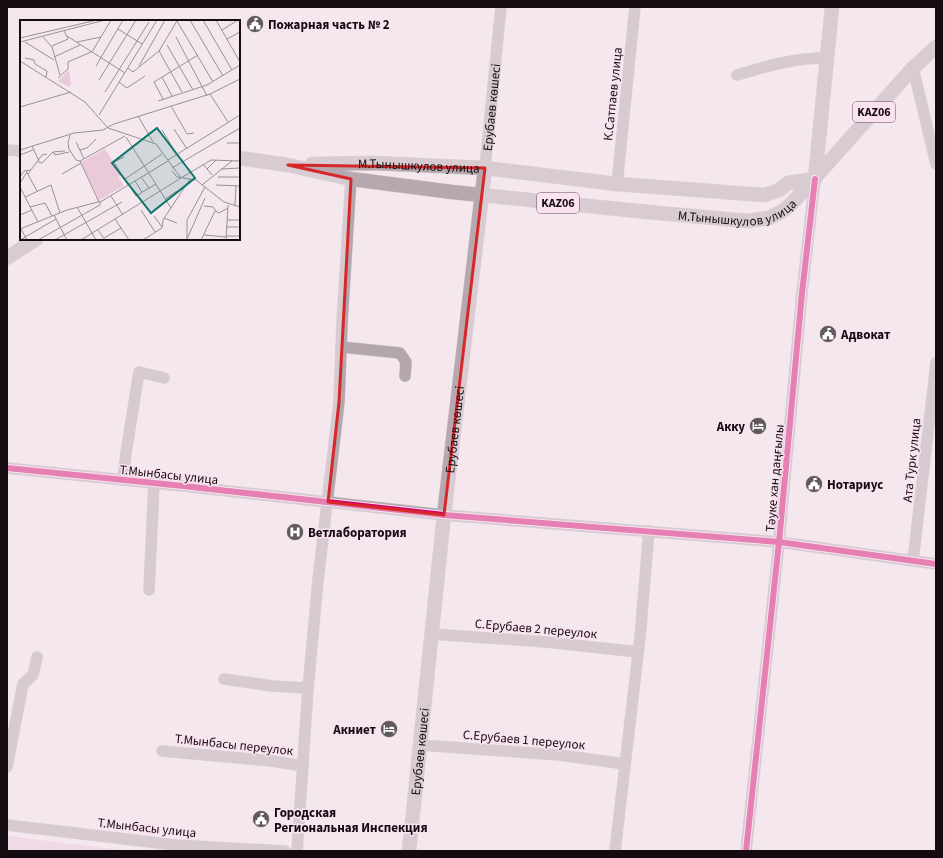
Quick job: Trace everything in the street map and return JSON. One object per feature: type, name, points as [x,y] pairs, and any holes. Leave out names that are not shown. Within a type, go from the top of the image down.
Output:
[{"type":"main road","points":[[815,179],[832,7]]},
{"type":"main road","name":"KАZ06","points":[[815,179],[912,68],[936,47]]},
{"type":"main road","name":"М.Тынышкулов улица","points":[[240,158],[288,165],[351,179],[481,195],[747,221],[769,218],[784,211],[815,179]]},
{"type":"main road","name":"М.Тынышкулов улица","points":[[288,165],[374,164],[485,168],[617,184],[765,195],[779,190],[788,183],[815,179]]},
{"type":"main road","name":"Ерубаев көшесі","points":[[408,851],[444,515],[485,168]]},
{"type":"main road","points":[[7,258],[34,240]]},
{"type":"street","name":"Ерубаев көшесі","points":[[485,168],[501,7]]},
{"type":"street","name":"К.Сатпаев улица","points":[[617,184],[635,7]]},
{"type":"street","points":[[737,75],[775,64],[806,58],[826,58]]},
{"type":"street","points":[[912,68],[934,149],[936,164]]},
{"type":"street","points":[[7,150],[20,151]]},
{"type":"street","points":[[297,851],[308,688],[318,580],[339,402],[351,179]]},
{"type":"street","name":"Тәуке хан даңғылы","points":[[746,851],[779,542],[802,293],[815,179]]},
{"type":"street","points":[[341,347],[400,354],[406,362],[404,376]]},
{"type":"street","name":"Ата Турк улица","points":[[913,561],[936,363]]},
{"type":"street","name":"Т.Мынбасы улица","points":[[123,480],[139,372],[164,378]]},
{"type":"street","name":"Т.Мынбасы улица","points":[[7,468],[444,515],[779,542],[936,564]]},
{"type":"street","name":"Т.Мынбасы улица","points":[[149,590],[154,483]]},
{"type":"street","points":[[615,851],[638,652],[649,532]]},
{"type":"street","name":"С.Ерубаев 2 переулок","points":[[431,634],[546,642],[638,652]]},
{"type":"street","points":[[7,767],[22,684],[32,675],[37,657]]},
{"type":"street","points":[[224,679],[272,686],[308,688]]},
{"type":"street","name":"С.Ерубаев 1 переулок","points":[[420,745],[559,755],[625,764]]},
{"type":"street","name":"Т.Мынбасы переулок","points":[[162,750],[272,761],[303,766]]},
{"type":"street","name":"Т.Мынбасы улица","points":[[7,826],[176,845],[285,851]]},
{"type":"highlighted area","points":[[288,165],[485,168],[444,515],[328,502],[339,402],[351,179]]},
{"type":"shaded area","points":[[7,836],[129,851],[7,851]]},
{"type":"cycle path","points":[[746,851],[779,542],[802,293],[815,179]]},
{"type":"cycle path","points":[[7,468],[444,515],[779,542],[936,564]]},
{"type":"place","name":"Пожарная часть № 2","points":[[255,24]]},
{"type":"place","name":"Адвокат","points":[[828,334]]},
{"type":"place","name":"Акку","points":[[758,426]]},
{"type":"place","name":"Нотариус","points":[[814,484]]},
{"type":"place","name":"Ветлаборатория","points":[[295,532]]},
{"type":"place","name":"Акниет","points":[[389,729]]},
{"type":"place","name":"Городская Региональная Инспекция","points":[[261,819]]}]
